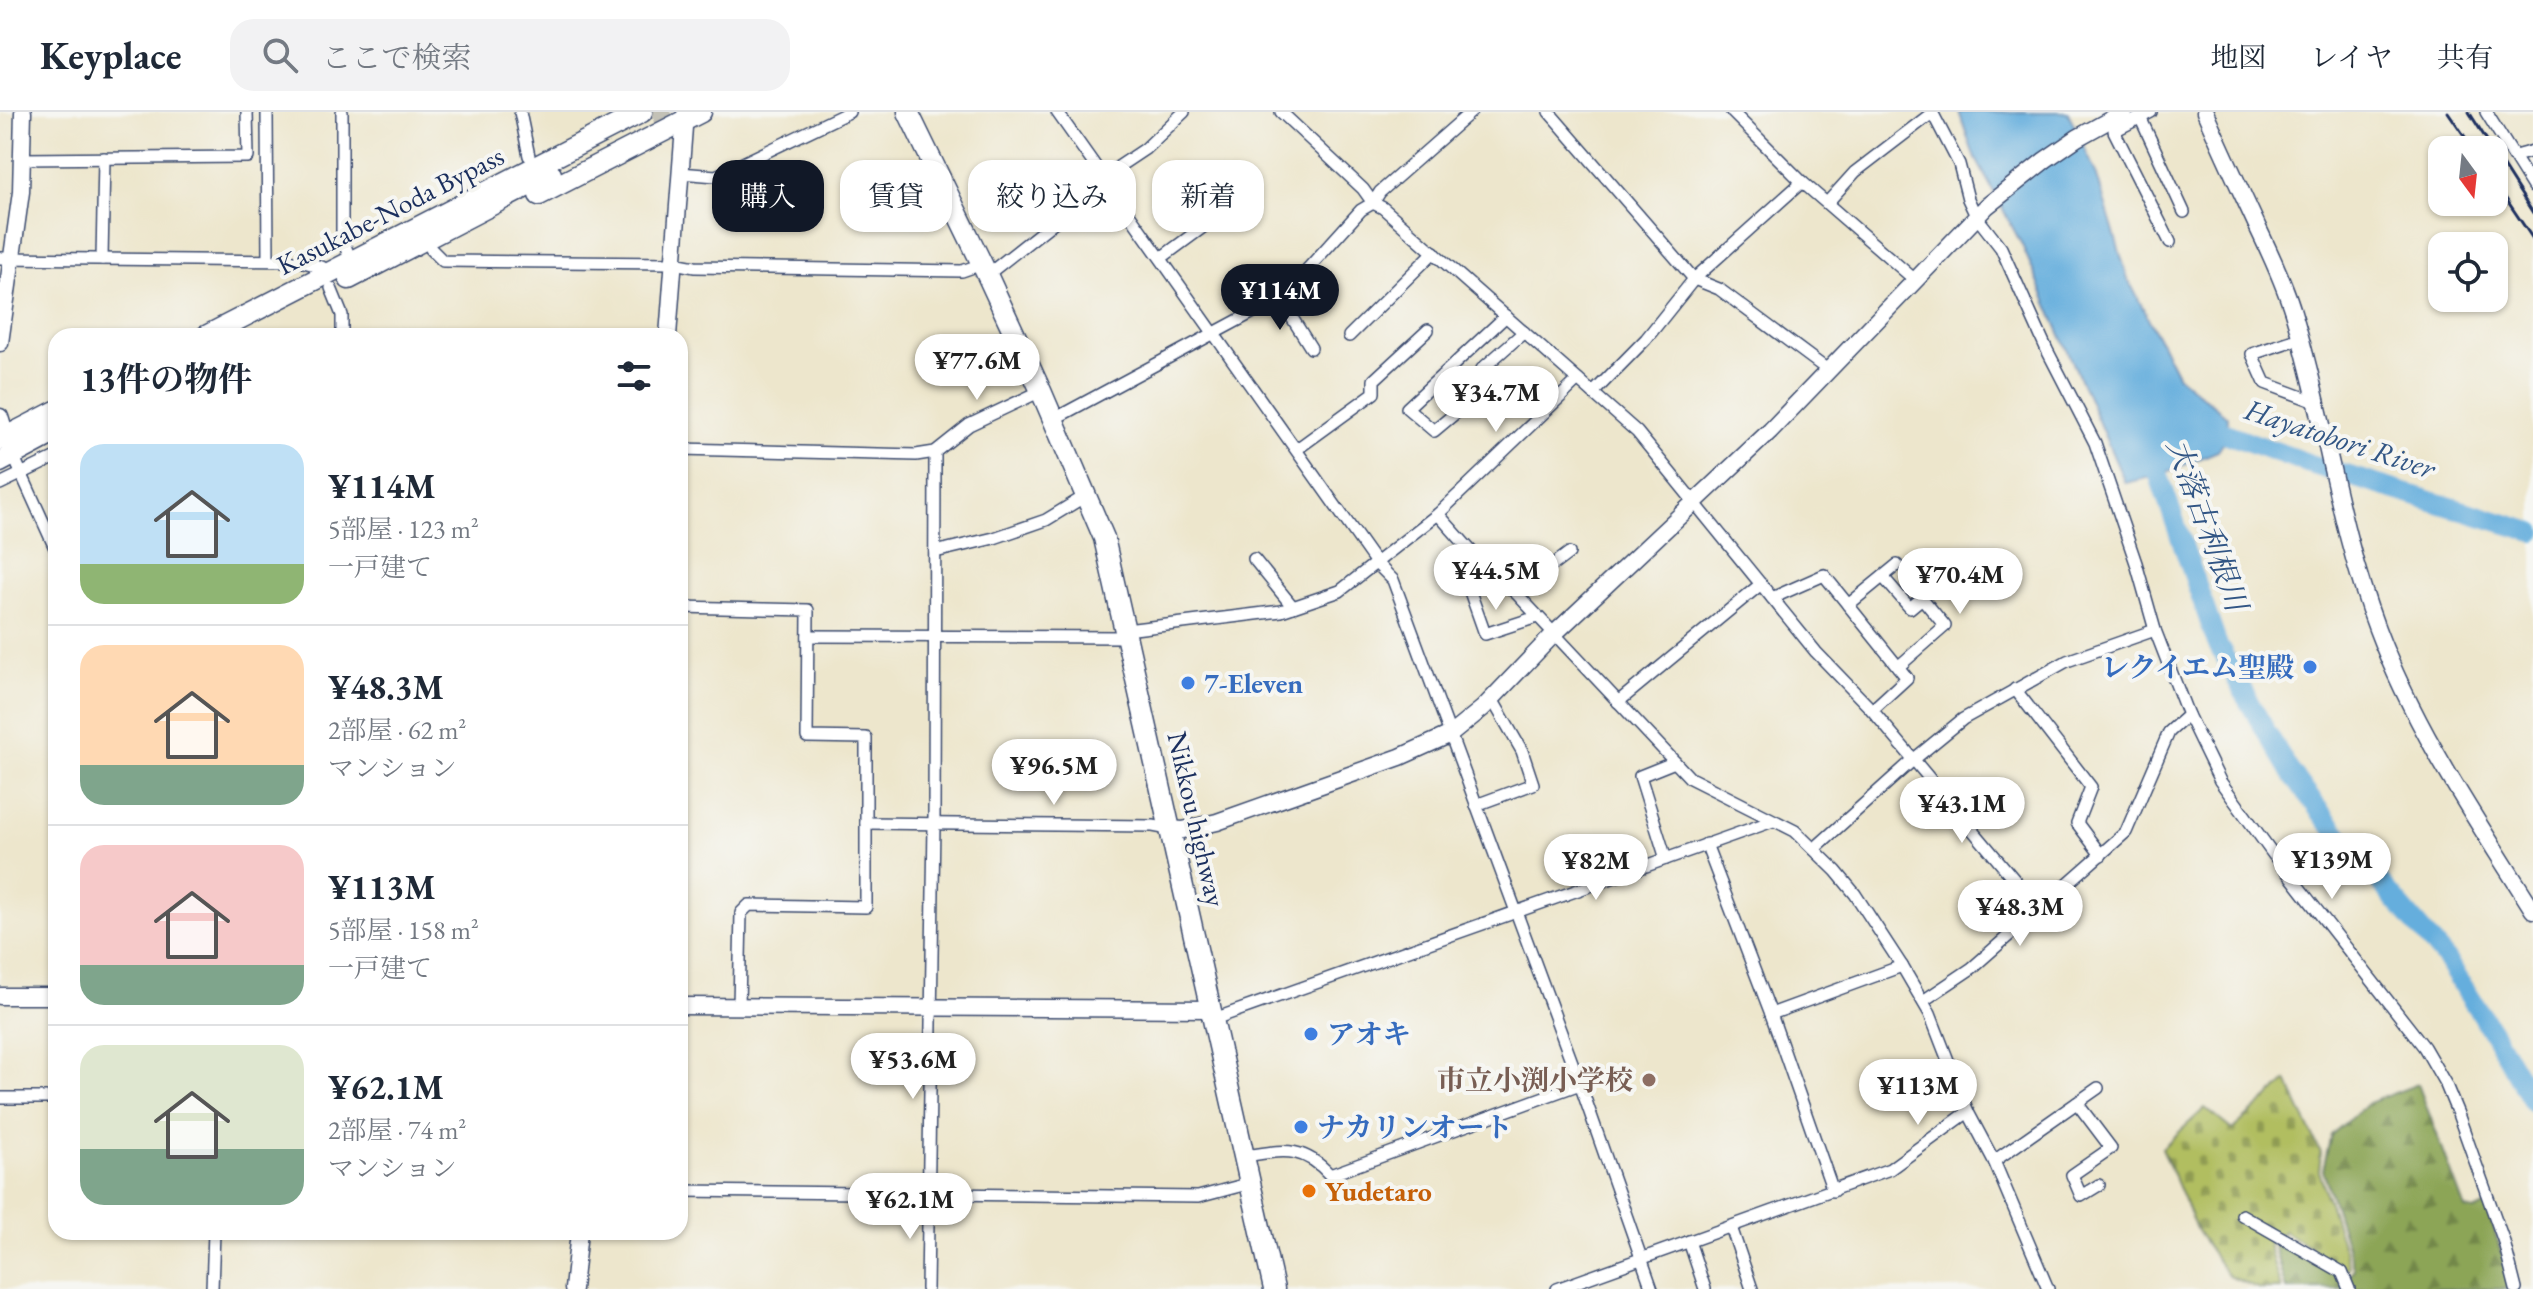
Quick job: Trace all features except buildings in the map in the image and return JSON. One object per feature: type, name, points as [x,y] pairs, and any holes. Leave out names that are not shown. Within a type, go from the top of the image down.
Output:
[{"type":"highway","points":[[219,328],[415,215],[616,112]]},
{"type":"highway","name":"Nikkou highway","points":[[908,112],[985,269],[1054,419],[1104,538],[1274,1289]]},
{"type":"highway","points":[[336,285],[431,249],[690,115]]},
{"type":"highway","name":"Kasukabe-Noda Bypass","points":[[253,328],[648,116]]},
{"type":"highway","name":"Kasukabe-Noda Bypass","points":[[222,328],[648,116]]},
{"type":"highway","points":[[7,447],[48,417]]},
{"type":"highway","points":[[7,447],[48,434]]},
{"type":"street","points":[[0,343],[6,258],[23,159],[23,112]]},
{"type":"street","points":[[23,159],[248,157],[247,112]]},
{"type":"street","points":[[267,112],[268,260]]},
{"type":"street","points":[[342,112],[342,239],[348,253]]},
{"type":"street","points":[[520,112],[529,156]]},
{"type":"street","points":[[680,173],[716,176],[849,112]]},
{"type":"street","points":[[1057,112],[1091,160]]},
{"type":"street","points":[[1130,160],[1184,112]]},
{"type":"street","points":[[1281,112],[1363,189],[1373,203],[1434,252],[1637,432],[1816,652],[1872,710],[2038,908]]},
{"type":"street","points":[[1549,112],[1694,279],[1719,289],[1829,371]]},
{"type":"street","points":[[1732,112],[1802,182],[1915,280]]},
{"type":"street","points":[[1827,203],[1855,172],[1932,112],[1959,164],[1968,199],[1982,211],[2047,350],[2095,443],[2155,630],[2188,715],[2220,781],[2424,1047],[2446,1085],[2458,1114],[2504,1242],[2516,1289]]},
{"type":"street","points":[[2205,112],[2293,310],[2337,495],[2376,627],[2408,700],[2445,769],[2533,910]]},
{"type":"street","points":[[2486,112],[2533,187]]},
{"type":"street","points":[[1054,419],[1279,297],[1361,210],[1373,203],[1380,192],[1464,114]]},
{"type":"street","points":[[866,823],[1153,826],[1183,830],[1217,822],[1400,757],[1451,734],[1492,699],[1553,635],[1770,431],[1982,211],[2056,152],[2138,114]]},
{"type":"street","points":[[2138,114],[2184,212]]},
{"type":"street","points":[[2138,114],[2114,131],[2170,242]]},
{"type":"street","points":[[669,328],[680,173],[690,115]]},
{"type":"street","points":[[2515,156],[2533,151]]},
{"type":"street","points":[[102,259],[104,158]]},
{"type":"street","points":[[1593,393],[1646,339],[1694,279],[1802,182]]},
{"type":"street","points":[[1136,223],[1376,563],[1393,580],[1580,1084],[1652,1289]]},
{"type":"street","points":[[431,249],[443,261],[674,263],[695,267],[962,271],[985,269],[1034,232]]},
{"type":"street","points":[[1161,258],[1196,232]]},
{"type":"street","points":[[1349,336],[1434,252]]},
{"type":"street","points":[[6,258],[268,260],[300,261],[322,267]]},
{"type":"street","points":[[1237,274],[1262,308]]},
{"type":"street","points":[[336,285],[342,328]]},
{"type":"street","points":[[1279,297],[1311,348]]},
{"type":"street","points":[[1506,316],[1407,408],[1434,431],[1494,381],[1482,369],[1524,332]]},
{"type":"street","points":[[1297,449],[1374,393],[1374,380],[1428,330]]},
{"type":"street","points":[[2300,338],[2252,354],[2265,383],[2316,402]]},
{"type":"street","points":[[808,636],[934,638],[1126,634],[1281,611],[1340,591],[1376,563],[1438,514],[1578,380]]},
{"type":"street","points":[[688,449],[916,455],[935,452],[969,425],[1041,391]]},
{"type":"street","points":[[7,447],[48,455]]},
{"type":"street","points":[[0,484],[7,447]]},
{"type":"street","points":[[7,447],[48,533]]},
{"type":"street","points":[[927,1289],[934,824],[935,452]]},
{"type":"street","points":[[935,552],[994,538],[1046,520],[1087,495]]},
{"type":"street","points":[[1438,514],[1487,569],[1516,593],[1690,778],[1795,831],[1855,894],[1923,1001],[1968,1112],[1994,1161],[2048,1289]]},
{"type":"street","points":[[1516,593],[1569,553]]},
{"type":"street","points":[[1254,559],[1293,607]]},
{"type":"street","points":[[1848,605],[1897,565]]},
{"type":"street","points":[[1487,569],[1468,586],[1485,634],[1537,617]]},
{"type":"street","points":[[1772,598],[1824,575],[1907,678],[1872,710]]},
{"type":"street","points":[[1883,577],[1910,608],[1922,598],[1945,626],[1898,667]]},
{"type":"street","points":[[1618,702],[1761,584]]},
{"type":"street","points":[[688,607],[808,610],[807,737],[866,738],[866,907],[749,905],[741,913],[739,1006]]},
{"type":"street","points":[[1814,849],[1963,719],[2067,661],[2155,630]]},
{"type":"street","points":[[2015,689],[2091,787],[2077,823],[2101,855]]},
{"type":"street","points":[[1476,805],[1533,784],[1522,751],[1492,699]]},
{"type":"street","points":[[1923,1001],[1972,968],[2126,832],[2169,732],[2188,715]]},
{"type":"street","points":[[1666,859],[1640,776],[1675,762]]},
{"type":"street","points":[[688,1006],[1213,1014],[1515,913],[1773,821]]},
{"type":"street","points":[[1706,844],[1771,1014],[1833,1191]]},
{"type":"street","points":[[1771,1014],[1902,966]]},
{"type":"street","points":[[0,996],[48,996]]},
{"type":"street","points":[[1245,1156],[1292,1150],[1320,1164],[1330,1175],[1580,1084]]},
{"type":"street","points":[[1994,1161],[2098,1088]]},
{"type":"street","points":[[0,1098],[48,1098]]},
{"type":"street","points":[[2077,1103],[2111,1148],[2072,1175],[2081,1196],[2099,1185]]},
{"type":"street","points":[[1557,1289],[1890,1169],[1968,1112]]},
{"type":"street","points":[[688,1191],[1198,1197],[1251,1183]]},
{"type":"street","points":[[2242,1215],[2342,1272],[2349,1289]]},
{"type":"street","points":[[1731,1227],[1752,1289]]},
{"type":"street","points":[[212,1289],[214,1240]]},
{"type":"street","points":[[573,1289],[578,1240]]},
{"type":"street","points":[[1689,1241],[1705,1289]]},
{"type":"green space","points":[[2287,1081],[2321,1153],[2319,1171],[2349,1266],[2345,1271],[2284,1231],[2268,1244],[2281,1289],[2260,1289],[2228,1276],[2197,1231],[2162,1148],[2205,1108],[2232,1130]]},
{"type":"green space","points":[[2418,1084],[2465,1209],[2474,1211],[2487,1205],[2512,1289],[2286,1289],[2273,1244],[2282,1236],[2346,1278],[2354,1269],[2323,1170],[2331,1135],[2368,1103]]},
{"type":"water","points":[[1959,112],[2068,112],[2096,173],[2128,279],[2178,376],[2228,417],[2226,434],[2218,451],[2160,475],[2125,483],[2022,245],[1973,153]]},
{"type":"waterway","name":"Hayatobori River","points":[[2200,424],[2310,464],[2533,532]]},
{"type":"waterway","name":"大落古利根川","points":[[2150,450],[2217,643],[2250,704],[2289,770],[2328,822],[2445,958],[2533,1102]]},
{"type":"tunnel","points":[[654,120],[671,112]]},
{"type":"railway","points":[[2448,112],[2464,136]]},
{"type":"railway","points":[[2469,112],[2484,136]]},
{"type":"railway","points":[[2508,174],[2533,213]]},
{"type":"railway","points":[[2508,202],[2533,239]]},
{"type":"place","name":"レクイエム聖殿","points":[[2310,667]]},
{"type":"place","name":"7-Eleven","points":[[1188,683]]},
{"type":"place","name":"アオキ","points":[[1311,1034]]},
{"type":"place","name":"市立小渕小学校","points":[[1649,1080]]},
{"type":"place","name":"ナカリンオート","points":[[1301,1127]]},
{"type":"place","name":"Yudetaro","points":[[1309,1191]]}]
